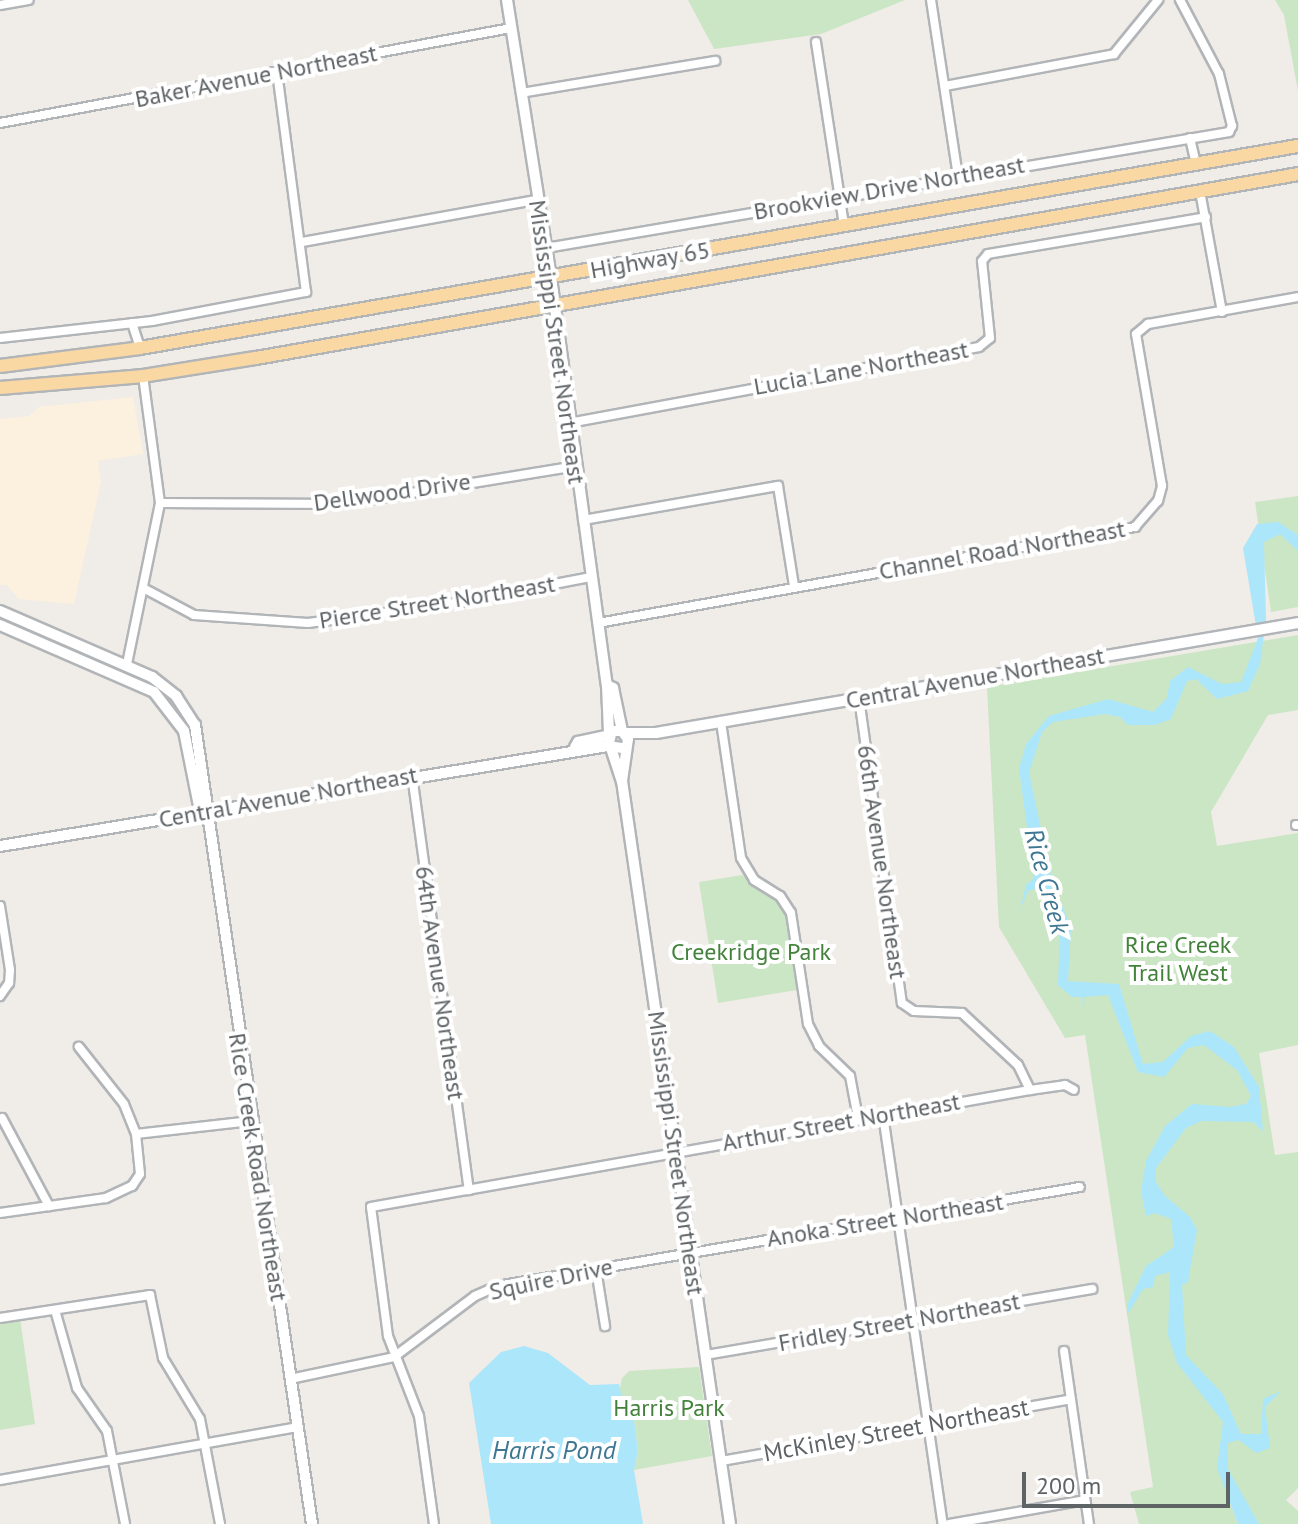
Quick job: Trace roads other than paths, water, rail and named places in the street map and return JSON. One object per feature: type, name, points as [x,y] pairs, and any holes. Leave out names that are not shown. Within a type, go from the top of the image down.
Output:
[{"type":"highway","name":"Highway 65","points":[[0,366],[140,348],[1298,146]]},
{"type":"highway","name":"Highway 65","points":[[0,388],[143,376],[1298,174]]},
{"type":"street","points":[[0,5],[29,0]]},
{"type":"street","name":"Mississippi Street Northeast","points":[[507,0],[536,200],[551,278],[607,685],[609,741],[622,781],[730,1524]]},
{"type":"street","points":[[931,0],[958,176]]},
{"type":"street","points":[[945,86],[1114,54],[1158,0]]},
{"type":"street","name":"Brookview Drive Northeast","points":[[546,248],[1233,130],[1219,74],[1180,0]]},
{"type":"street","name":"Baker Avenue Northeast","points":[[0,123],[511,28]]},
{"type":"street","points":[[816,42],[844,226]]},
{"type":"street","points":[[521,93],[715,61]]},
{"type":"street","points":[[0,338],[132,323],[306,292],[302,242],[277,72]]},
{"type":"street","points":[[1190,138],[1196,164]]},
{"type":"street","points":[[1200,191],[1222,312]]},
{"type":"street","points":[[302,242],[536,200]]},
{"type":"street","name":"Lucia Lane Northeast","points":[[569,423],[979,347],[990,338],[982,261],[988,254],[1206,217]]},
{"type":"street","name":"Channel Road Northeast","points":[[598,623],[1135,527],[1158,501],[1162,486],[1136,334],[1148,324],[1298,297]]},
{"type":"street","points":[[132,323],[140,348]]},
{"type":"street","points":[[125,669],[145,589],[160,503],[143,376]]},
{"type":"street","name":"Dellwood Drive","points":[[160,503],[344,504],[575,466]]},
{"type":"street","points":[[583,520],[778,486],[794,586]]},
{"type":"street","name":"Pierce Street Northeast","points":[[145,589],[194,615],[308,623],[445,605],[591,577]]},
{"type":"street","points":[[0,611],[125,669]]},
{"type":"street","name":"Central Avenue Northeast","points":[[0,846],[575,747],[578,742],[609,741],[624,732],[651,734],[1298,623]]},
{"type":"street","points":[[0,625],[125,669]]},
{"type":"street","name":"Rice Creek Road Northeast","points":[[125,669],[170,689],[189,713],[200,740],[206,811],[312,1524]]},
{"type":"street","name":"Mississippi Street Northeast","points":[[607,685],[613,688],[624,732],[622,781]]},
{"type":"street","name":"66th Avenue Northeast","points":[[859,698],[902,1003],[914,1011],[962,1013],[1018,1065],[1030,1090]]},
{"type":"street","points":[[721,722],[741,858],[750,875],[780,896],[791,913],[808,1024],[819,1046],[850,1076],[858,1118]]},
{"type":"street","name":"Central Avenue Northeast","points":[[625,747],[651,734]]},
{"type":"street","points":[[609,741],[625,747]]},
{"type":"street","name":"64th Avenue Northeast","points":[[412,775],[469,1190]]},
{"type":"street","points":[[0,909],[10,970],[9,983],[0,996]]},
{"type":"street","points":[[0,1213],[106,1198],[132,1186],[140,1174],[136,1134],[124,1104],[79,1047]]},
{"type":"street","name":"Arthur Street Northeast","points":[[394,1357],[371,1207],[858,1118],[1065,1085],[1074,1090]]},
{"type":"street","points":[[883,1115],[943,1524]]},
{"type":"street","points":[[2,1118],[49,1206]]},
{"type":"street","points":[[136,1134],[251,1121]]},
{"type":"street","name":"Anoka Street Northeast","points":[[691,1252],[1080,1187]]},
{"type":"street","name":"Squire Drive","points":[[290,1379],[394,1357],[482,1291],[691,1252]]},
{"type":"street","points":[[596,1269],[605,1326]]},
{"type":"street","name":"Fridley Street Northeast","points":[[706,1355],[1092,1289]]},
{"type":"street","points":[[0,1318],[150,1295],[163,1358],[188,1395],[206,1440],[220,1524]]},
{"type":"street","points":[[55,1310],[77,1388],[107,1431],[125,1524]]},
{"type":"street","points":[[1064,1351],[1089,1524]]},
{"type":"street","points":[[394,1357],[419,1416],[434,1524]]},
{"type":"street","name":"McKinley Street Northeast","points":[[721,1461],[1071,1399]]},
{"type":"street","points":[[0,1480],[206,1440],[297,1427]]},
{"type":"street","points":[[949,1524],[1085,1500]]},
{"type":"water","name":"Rice Creek","points":[[1278,522],[1298,535],[1298,551],[1280,534],[1264,542],[1266,619],[1260,664],[1248,691],[1217,699],[1196,679],[1187,681],[1171,719],[1155,725],[1128,725],[1120,717],[1105,714],[1053,722],[1042,732],[1029,773],[1052,880],[1071,928],[1068,981],[1119,984],[1143,1064],[1163,1062],[1191,1036],[1210,1031],[1234,1047],[1259,1087],[1263,1131],[1253,1122],[1201,1121],[1186,1128],[1156,1168],[1156,1182],[1165,1196],[1190,1217],[1197,1230],[1188,1282],[1182,1285],[1186,1355],[1223,1394],[1241,1434],[1261,1434],[1263,1399],[1281,1391],[1265,1407],[1270,1448],[1256,1453],[1239,1440],[1228,1443],[1228,1469],[1259,1524],[1238,1524],[1217,1468],[1223,1422],[1177,1363],[1168,1335],[1170,1272],[1155,1276],[1153,1287],[1143,1289],[1127,1315],[1127,1305],[1146,1266],[1174,1247],[1171,1219],[1155,1213],[1146,1216],[1141,1191],[1146,1161],[1165,1126],[1192,1104],[1230,1107],[1246,1104],[1251,1096],[1237,1070],[1204,1045],[1188,1048],[1164,1077],[1138,1072],[1108,995],[1084,997],[1083,1009],[1082,997],[1072,997],[1058,985],[1060,932],[1041,887],[1028,891],[1020,910],[1026,885],[1034,878],[1019,769],[1026,744],[1049,716],[1108,699],[1153,712],[1167,698],[1170,681],[1188,667],[1222,684],[1241,682],[1258,638],[1243,548],[1257,524]]},
{"type":"water","name":"Harris Pond","points":[[524,1346],[548,1353],[590,1385],[619,1384],[625,1412],[634,1421],[638,1451],[634,1470],[643,1524],[491,1524],[469,1383],[501,1352]]},
{"type":"park label","name":"Creekridge Park","points":[[751,952]]},
{"type":"park label","name":"Rice Creek Trail West","points":[[1178,959]]},
{"type":"park label","name":"Harris Park","points":[[669,1408]]}]
